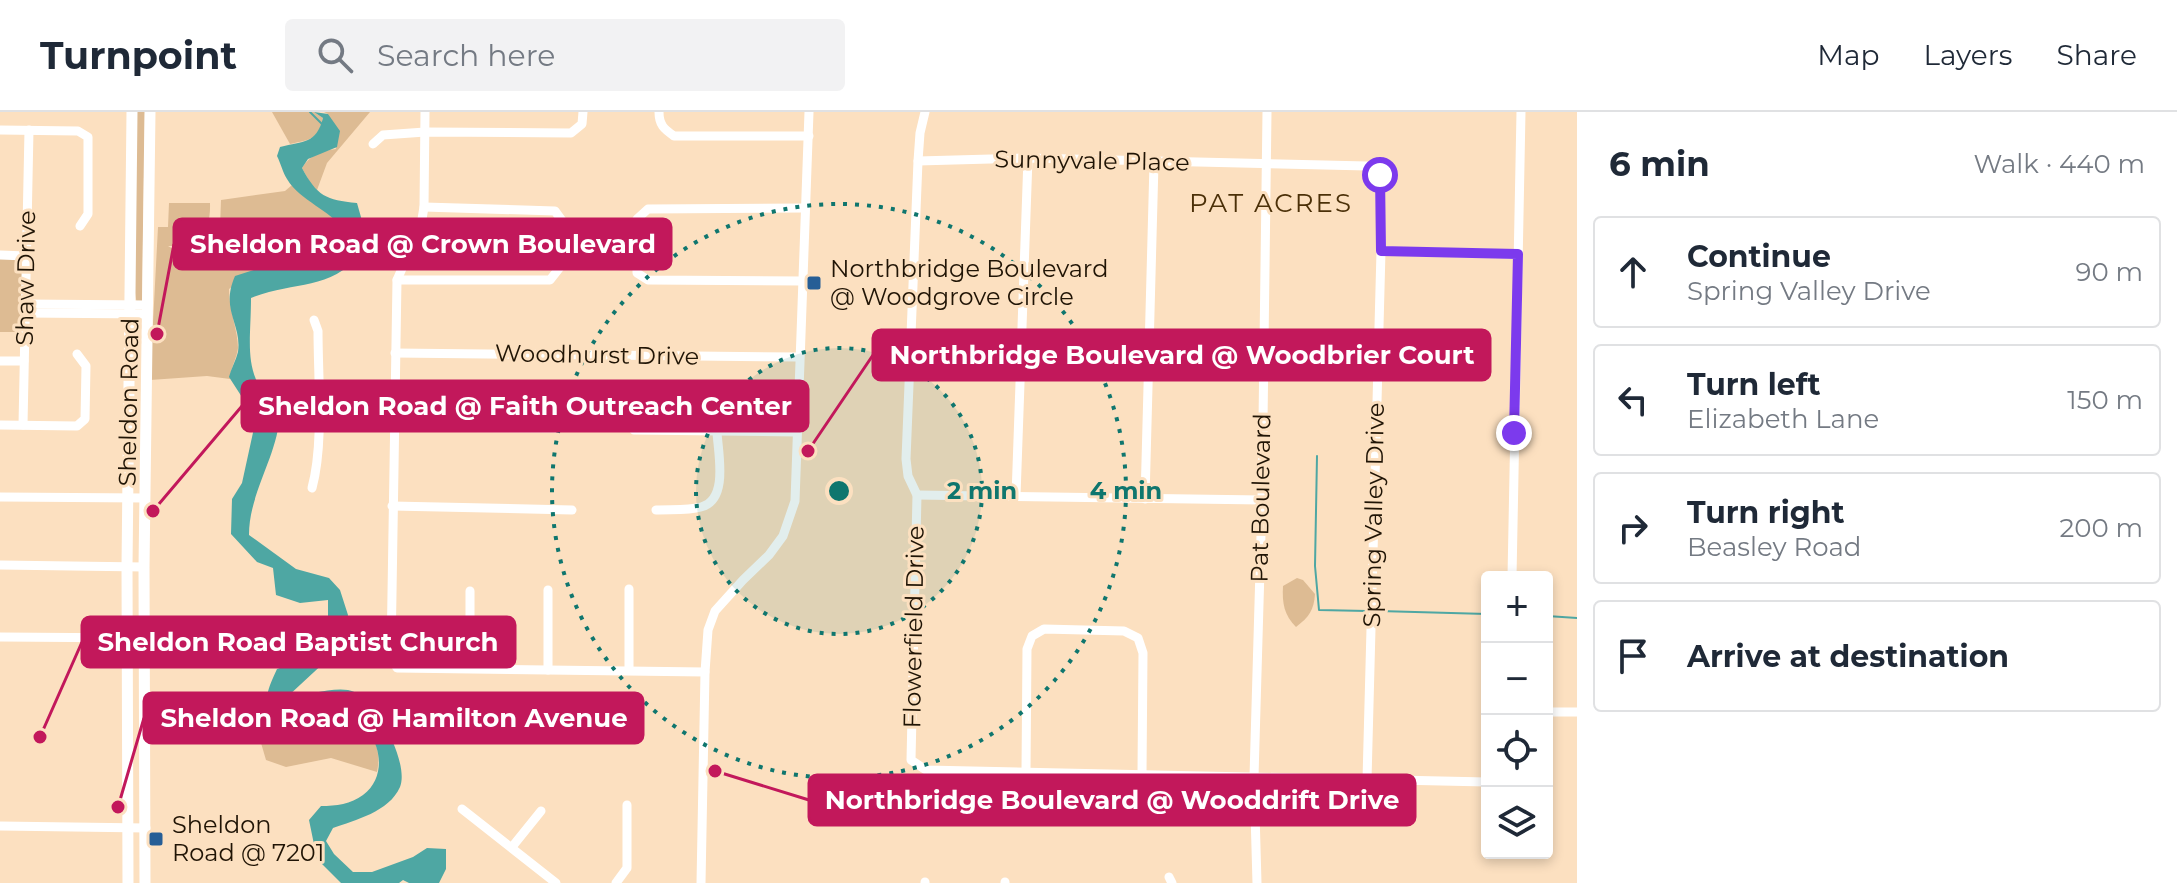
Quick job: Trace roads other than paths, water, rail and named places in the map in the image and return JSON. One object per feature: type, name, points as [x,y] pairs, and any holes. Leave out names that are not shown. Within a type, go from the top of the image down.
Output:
[{"type":"main road","name":"Sheldon Road","points":[[128,883],[127,566],[132,112]]},
{"type":"main road","name":"Sheldon Road","points":[[145,883],[144,567],[150,112]]},
{"type":"main road","points":[[128,743],[145,743]]},
{"type":"street","points":[[425,112],[424,207],[421,225],[397,280],[391,656],[397,668],[705,672]]},
{"type":"street","points":[[373,144],[383,135],[425,132],[571,133],[582,124],[583,112]]},
{"type":"street","points":[[659,112],[659,122],[664,130],[674,136],[809,136]]},
{"type":"street","points":[[701,883],[708,630],[715,611],[783,536],[795,501],[809,112]]},
{"type":"street","name":"Flowerfield Drive","points":[[925,112],[918,161],[906,459],[908,476],[917,495],[911,760],[926,770],[1026,770]]},
{"type":"street","name":"Pat Boulevard","points":[[1257,883],[1254,777],[1262,500],[1267,112]]},
{"type":"street","points":[[1512,571],[1521,112]]},
{"type":"street","points":[[0,130],[78,131],[88,137],[88,214],[80,226]]},
{"type":"street","name":"Shaw Drive","points":[[23,425],[29,130]]},
{"type":"street","points":[[1016,496],[1028,158]]},
{"type":"street","name":"Sunnyvale Place","points":[[918,161],[1028,158],[1267,164]]},
{"type":"street","points":[[1145,499],[1154,163]]},
{"type":"street","name":"Spring Valley Drive","points":[[1267,164],[1367,166],[1376,169],[1382,180],[1367,780]]},
{"type":"street","points":[[397,280],[550,280],[561,266],[563,222],[555,211],[424,207]]},
{"type":"street","points":[[802,281],[648,280],[637,273],[637,219],[648,209],[805,208]]},
{"type":"street","points":[[1381,251],[1518,254]]},
{"type":"street","points":[[0,255],[26,256]]},
{"type":"street","points":[[25,308],[148,310]]},
{"type":"street","points":[[312,488],[316,475],[318,427],[318,331],[314,320]]},
{"type":"street","name":"Woodhurst Drive","points":[[395,353],[798,357]]},
{"type":"street","points":[[0,425],[77,426],[85,419],[86,366],[77,354]]},
{"type":"street","points":[[0,361],[24,361]]},
{"type":"street","points":[[318,427],[555,428]]},
{"type":"street","points":[[634,430],[797,432]]},
{"type":"street","points":[[656,510],[698,508],[709,504],[716,495],[720,479],[717,432]]},
{"type":"street","points":[[917,495],[1262,500]]},
{"type":"street","points":[[0,497],[145,498]]},
{"type":"street","points":[[392,506],[572,510]]},
{"type":"street","points":[[0,565],[144,567]]},
{"type":"street","points":[[629,589],[629,670]]},
{"type":"street","points":[[548,590],[548,670]]},
{"type":"street","points":[[470,591],[470,668]]},
{"type":"street","points":[[1142,773],[1143,653],[1138,638],[1124,631],[1044,629],[1032,636],[1027,649],[1026,770],[1481,782]]},
{"type":"street","points":[[0,637],[144,638]]},
{"type":"street","points":[[1553,712],[1577,712]]},
{"type":"street","points":[[616,883],[627,868],[627,805]]},
{"type":"street","points":[[462,809],[556,883]]},
{"type":"street","points":[[512,847],[541,811]]},
{"type":"street","points":[[0,826],[146,828]]},
{"type":"water","points":[[314,112],[328,114],[340,131],[337,147],[308,159],[302,168],[324,195],[357,203],[368,242],[356,259],[329,278],[251,298],[250,346],[254,373],[259,386],[280,413],[274,444],[250,519],[249,535],[296,569],[329,578],[340,590],[348,615],[341,647],[287,697],[334,690],[358,694],[379,716],[400,762],[402,776],[395,796],[371,814],[333,828],[326,841],[334,854],[353,872],[372,872],[413,857],[427,848],[446,849],[446,869],[439,883],[409,883],[403,880],[399,883],[341,883],[317,859],[309,820],[321,806],[353,801],[372,786],[379,762],[377,750],[366,728],[345,715],[320,713],[277,722],[272,715],[267,696],[277,669],[299,661],[328,631],[328,600],[300,603],[276,595],[273,568],[257,562],[231,534],[232,499],[242,483],[254,428],[249,408],[229,377],[238,352],[237,333],[230,308],[235,276],[257,269],[319,267],[334,258],[344,231],[293,187],[277,156],[280,147],[308,140],[317,133],[323,118]]},
{"type":"waterway","points":[[310,112],[323,125]]},
{"type":"waterway","points":[[1317,456],[1315,566],[1319,610],[1367,611]]},
{"type":"waterway","points":[[1379,611],[1481,614]]},
{"type":"waterway","points":[[1553,616],[1577,618]]},
{"type":"place","name":"Northbridge Boulevard @ Woodgrove Circle","points":[[814,283]]},
{"type":"place","name":"Sheldon Road @ Crown Boulevard","points":[[157,334]]},
{"type":"place","name":"Northbridge Boulevard @ Woodbrier Court","points":[[808,451]]},
{"type":"place","name":"Sheldon Road @ Faith Outreach Center","points":[[153,511]]},
{"type":"place","name":"Sheldon Road Baptist Church","points":[[40,737]]},
{"type":"place","name":"Northbridge Boulevard @ Wooddrift Drive","points":[[715,771]]},
{"type":"place","name":"Sheldon Road @ Hamilton Avenue","points":[[118,807]]},
{"type":"place","name":"Sheldon Road @ 7201","points":[[156,839]]},
{"type":"district","name":"PAT ACRES","points":[[1271,203]]}]
